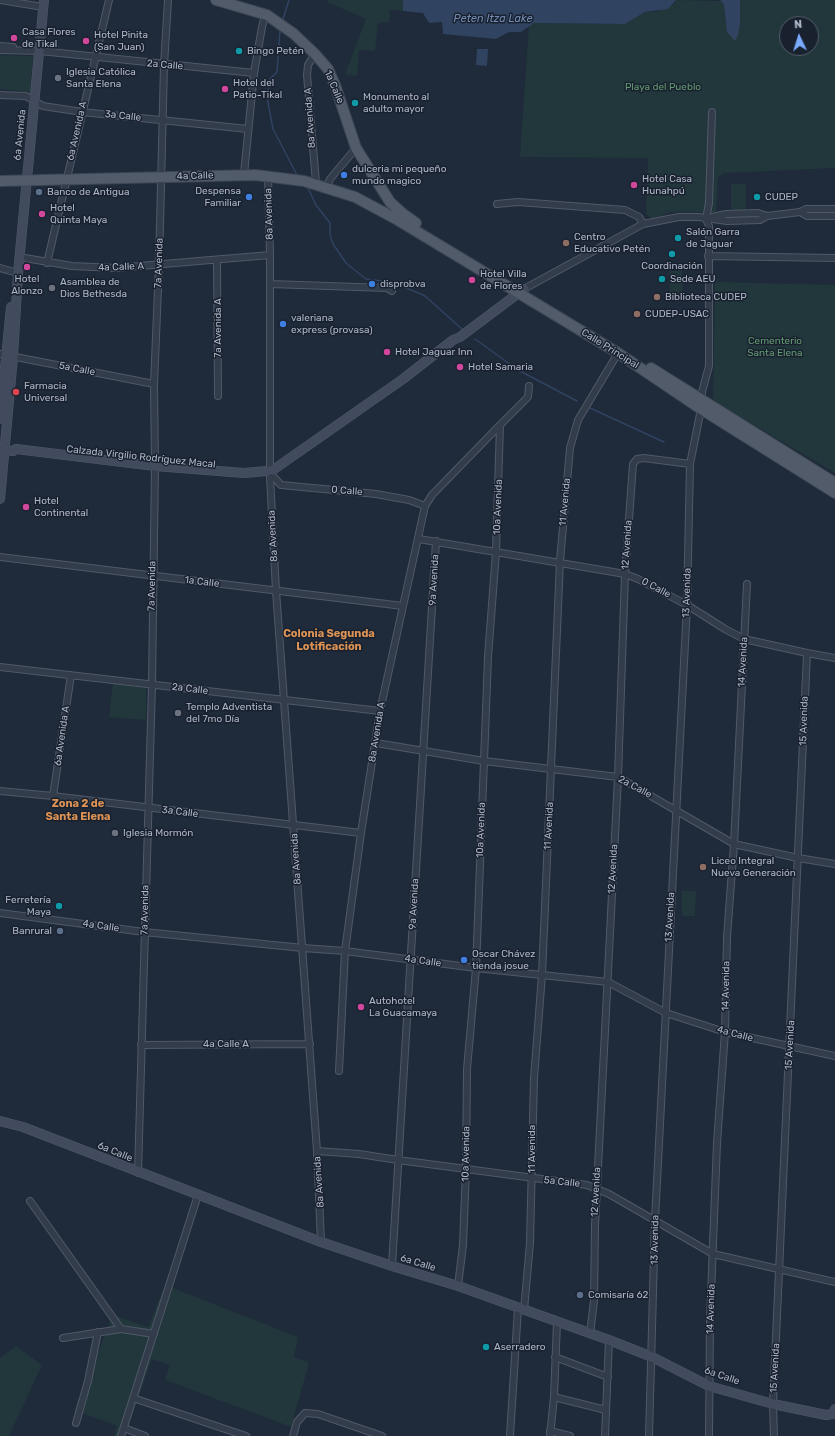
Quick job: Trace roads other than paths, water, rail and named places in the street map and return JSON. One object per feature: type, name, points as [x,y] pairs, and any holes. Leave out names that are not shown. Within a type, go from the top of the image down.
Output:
[{"type":"main road","name":"1a Calle","points":[[216,0],[267,15],[294,34],[328,69],[335,85],[356,148],[390,202]]},
{"type":"main road","name":"4a Calle","points":[[0,181],[244,174],[316,183],[355,196],[383,211]]},
{"type":"main road","name":"Calle Principal","points":[[390,202],[416,223],[618,353],[701,409],[835,493]]},
{"type":"main road","name":"Calle Principal","points":[[383,211],[521,291],[701,399],[835,484]]},
{"type":"street","points":[[0,0],[43,3]]},
{"type":"street","name":"6a Avenida A","points":[[47,263],[94,58],[109,0]]},
{"type":"street","name":"7a Avenida","points":[[138,1173],[147,808],[152,685],[152,576],[155,468],[154,384],[159,265],[164,65],[168,0]]},
{"type":"street","name":"6a Avenida","points":[[0,419],[6,356],[18,273],[40,51],[43,3]]},
{"type":"street","points":[[244,174],[254,73],[262,27],[264,19],[267,15]]},
{"type":"street","name":"2a Calle","points":[[0,46],[21,48],[28,51]]},
{"type":"street","name":"2a Calle","points":[[0,50],[40,51],[94,58],[254,73]]},
{"type":"street","name":"8a Avenida A","points":[[315,54],[308,65],[307,75],[316,183]]},
{"type":"street","name":"3a Calle","points":[[0,95],[26,96],[43,106],[82,112],[248,129]]},
{"type":"street","name":"13 Avenida","points":[[649,1436],[655,1220],[687,605],[690,464],[701,409],[701,399],[709,366],[709,226],[706,219],[709,203],[712,112]]},
{"type":"street","points":[[327,186],[330,179],[356,148]]},
{"type":"street","name":"8a Avenida","points":[[268,176],[270,255],[271,473],[276,591],[310,1044],[322,1242]]},
{"type":"street","points":[[497,204],[518,202],[625,210],[640,217],[643,224]]},
{"type":"street","points":[[521,291],[643,224],[679,217],[760,220],[767,216],[800,212],[806,209],[835,208]]},
{"type":"street","points":[[800,212],[807,216],[835,216]]},
{"type":"street","name":"4a Calle A","points":[[19,257],[47,263],[93,268],[159,265],[270,255]]},
{"type":"street","points":[[708,256],[835,258]]},
{"type":"street","name":"7a Avenida A","points":[[218,260],[218,396]]},
{"type":"street","points":[[0,268],[18,273]]},
{"type":"street","points":[[270,284],[387,288],[392,291]]},
{"type":"street","name":"Calzada Virgilio Rodríguez Macal","points":[[6,450],[16,454],[155,468],[244,473],[271,473],[286,469],[404,386],[456,344],[460,338],[521,291]]},
{"type":"street","name":"11 Avenida","points":[[510,1436],[521,1309],[530,1243],[534,1078],[542,974],[560,561],[570,448],[578,420],[618,353]]},
{"type":"street","name":"6a Avenida","points":[[0,499],[6,450],[6,356]]},
{"type":"street","name":"5a Calle","points":[[6,356],[154,384]]},
{"type":"street","points":[[500,425],[528,397],[529,386]]},
{"type":"street","name":"8a Avenida A","points":[[339,1071],[345,951],[361,834],[380,711],[425,506],[432,495],[500,425]]},
{"type":"street","name":"10a Avenida","points":[[458,1286],[463,1245],[466,1169],[467,1069],[476,968],[488,657],[496,552],[500,425]]},
{"type":"street","name":"12 Avenida","points":[[590,1334],[594,1301],[596,1189],[618,777],[625,574],[633,464],[637,459],[644,458],[690,464]]},
{"type":"street","name":"0 Calle","points":[[271,473],[281,485],[376,494],[409,500],[425,506]]},
{"type":"street","name":"0 Calle","points":[[419,538],[496,552],[560,561],[625,574],[638,579],[687,605],[744,639],[835,658]]},
{"type":"street","name":"9a Avenida","points":[[392,1266],[436,541]]},
{"type":"street","name":"1a Calle","points":[[0,557],[403,606]]},
{"type":"street","name":"14 Avenida","points":[[709,1436],[713,1254],[725,1032],[727,937],[734,844],[747,584]]},
{"type":"street","name":"15 Avenida","points":[[774,1436],[773,1404],[807,653]]},
{"type":"street","name":"2a Calle","points":[[0,667],[380,711]]},
{"type":"street","name":"6a Avenida A","points":[[53,796],[71,675]]},
{"type":"street","name":"2a Calle","points":[[376,743],[484,761],[618,777],[734,844],[798,858],[835,864]]},
{"type":"street","name":"3a Calle","points":[[0,791],[53,796],[361,834]]},
{"type":"street","name":"4a Calle","points":[[0,913],[144,932],[345,951],[476,968],[608,982],[666,1013],[725,1032],[790,1048],[835,1056]]},
{"type":"street","name":"4a Calle A","points":[[141,1045],[310,1044]]},
{"type":"street","name":"6a Calle","points":[[0,1121],[23,1127],[138,1173],[322,1242],[392,1266],[458,1286],[608,1340],[652,1357],[709,1386],[773,1404],[826,1415],[834,1414]]},
{"type":"street","name":"5a Calle","points":[[317,1151],[359,1154],[532,1179],[587,1185],[655,1220],[713,1254],[835,1282]]},
{"type":"street","points":[[121,1436],[198,1195]]},
{"type":"street","points":[[30,1201],[121,1329]]},
{"type":"street","points":[[557,1322],[554,1397],[550,1433],[570,1436]]},
{"type":"street","points":[[63,1338],[121,1329],[154,1334]]},
{"type":"street","points":[[76,1423],[88,1381],[98,1332]]},
{"type":"street","points":[[605,1436],[608,1340]]},
{"type":"street","points":[[555,1357],[608,1377]]},
{"type":"street","points":[[554,1397],[606,1410]]},
{"type":"street","points":[[133,1398],[246,1436]]},
{"type":"street","points":[[293,1436],[297,1422],[305,1413],[318,1414],[382,1436]]},
{"type":"street","points":[[124,1428],[145,1436]]},
{"type":"water","name":"Peten Itza Lake","points":[[403,0],[676,0],[668,9],[645,12],[625,24],[534,23],[521,32],[509,32],[496,39],[443,34],[442,22],[429,23],[423,13],[403,11]]},
{"type":"water","points":[[720,0],[740,0],[740,23],[738,35],[735,41],[727,32],[724,5]]},
{"type":"water","points":[[477,49],[488,49],[487,66],[476,65]]},
{"type":"waterway","points":[[283,19],[289,0]]},
{"type":"waterway","points":[[280,31],[277,72],[270,79],[267,97],[273,129],[297,175]]},
{"type":"waterway","points":[[307,186],[316,205],[330,223],[330,235],[333,244],[346,263],[366,279],[402,286],[425,296],[462,329]]},
{"type":"waterway","points":[[475,339],[518,370],[577,401]]},
{"type":"waterway","points":[[590,408],[664,442]]},
{"type":"place","name":"Casa Flores de Tikal","points":[[14,38]]},
{"type":"place","name":"Hotel Pinita (San Juan)","points":[[86,41]]},
{"type":"place","name":"Bingo Petén","points":[[239,51]]},
{"type":"place","name":"Iglesia Católica Santa Elena","points":[[58,78]]},
{"type":"place","name":"Hotel del Patio-Tikal","points":[[225,89]]},
{"type":"place","name":"Monumento al adulto mayor","points":[[355,103]]},
{"type":"place","name":"dulceria mi pequeño mundo magico","points":[[344,175]]},
{"type":"place","name":"Hotel Casa Hunahpú","points":[[634,185]]},
{"type":"place","name":"Banco de Antigua","points":[[39,192]]},
{"type":"place","name":"Despensa Familiar","points":[[249,197]]},
{"type":"place","name":"CUDEP","points":[[757,197]]},
{"type":"place","name":"Hotel Quinta Maya","points":[[42,214]]},
{"type":"place","name":"Salón Garra de Jaguar","points":[[678,238]]},
{"type":"place","name":"Centro Educativo Petén","points":[[566,243]]},
{"type":"place","name":"Coordinación","points":[[672,254]]},
{"type":"place","name":"Hotel Alonzo","points":[[27,267]]},
{"type":"place","name":"Sede AEU","points":[[662,279]]},
{"type":"place","name":"Hotel Villa de Flores","points":[[472,280]]},
{"type":"place","name":"disprobva","points":[[372,284]]},
{"type":"place","name":"Asamblea de Dios Bethesda","points":[[52,288]]},
{"type":"place","name":"Biblioteca CUDEP","points":[[657,297]]},
{"type":"place","name":"CUDEP-USAC","points":[[637,314]]},
{"type":"place","name":"valeriana express (provasa)","points":[[283,324]]},
{"type":"place","name":"Hotel Jaguar Inn","points":[[387,352]]},
{"type":"place","name":"Hotel Samaria","points":[[460,367]]},
{"type":"place","name":"Farmacia Universal","points":[[16,392]]},
{"type":"place","name":"Hotel Continental","points":[[26,507]]},
{"type":"place","name":"Templo Adventista del 7mo Día","points":[[178,713]]},
{"type":"place","name":"Iglesia Mormón","points":[[115,833]]},
{"type":"place","name":"Liceo Integral Nueva Generación","points":[[703,867]]},
{"type":"place","name":"Ferretería Maya","points":[[59,906]]},
{"type":"place","name":"Banrural","points":[[60,931]]},
{"type":"place","name":"Oscar Chávez tienda josue","points":[[464,960]]},
{"type":"place","name":"Autohotel La Guacamaya","points":[[361,1007]]},
{"type":"place","name":"Comisaría 62","points":[[580,1295]]},
{"type":"place","name":"Aserradero","points":[[486,1347]]},
{"type":"district","name":"Colonia Segunda Lotificación","points":[[329,640]]},
{"type":"district","name":"Zona 2 de Santa Elena","points":[[78,810]]},
{"type":"park label","name":"Playa del Pueblo","points":[[663,87]]},
{"type":"park label","name":"Cementerio Santa Elena","points":[[775,346]]}]
